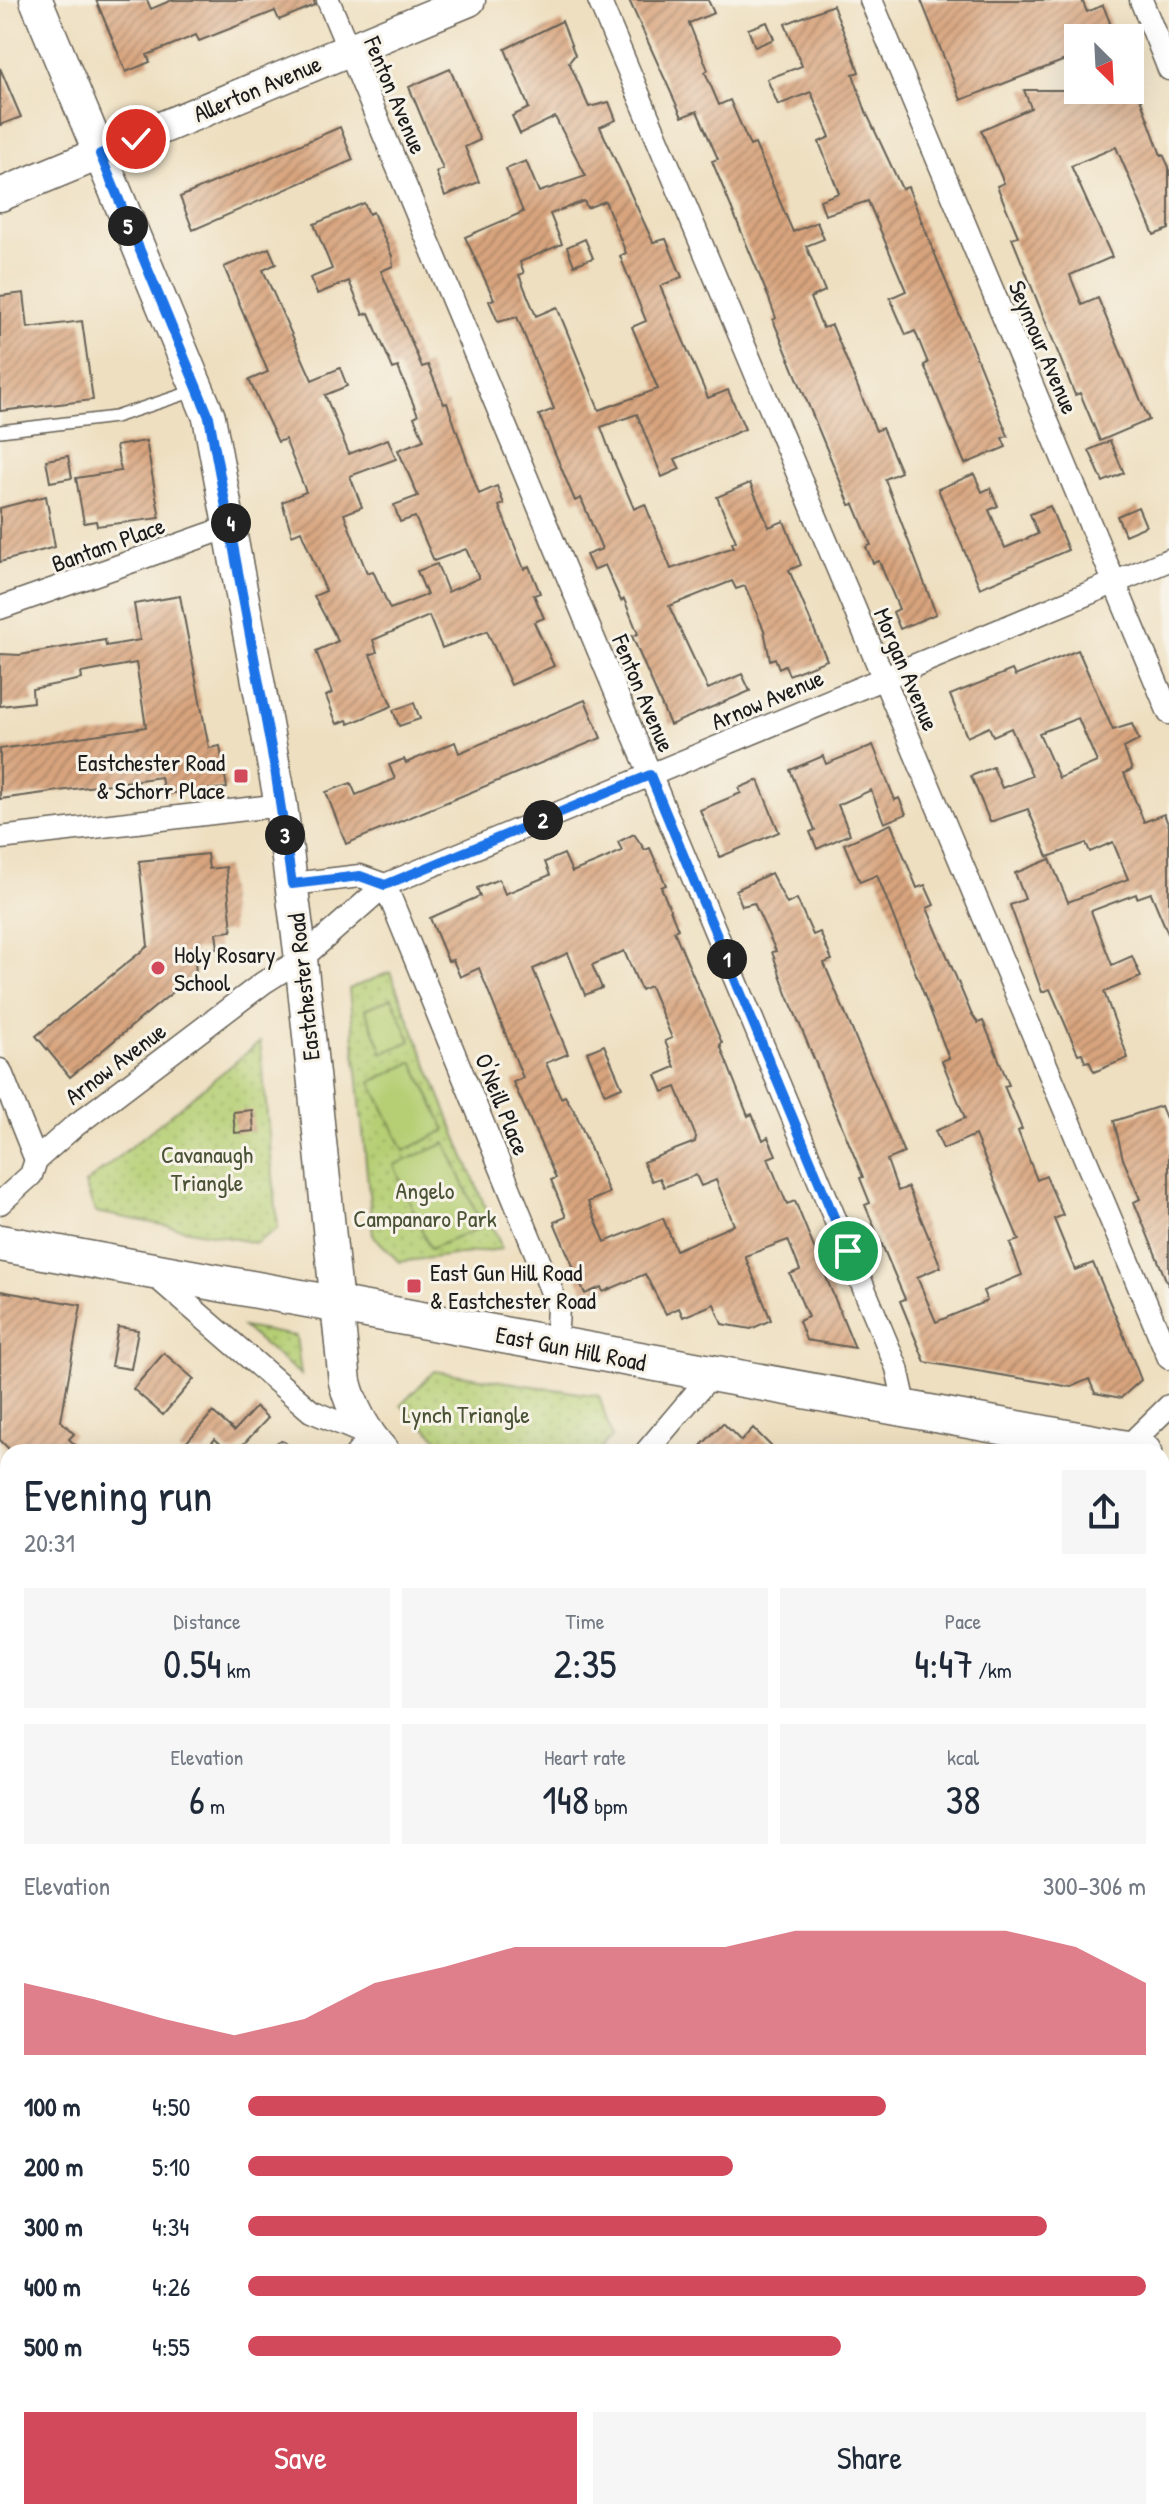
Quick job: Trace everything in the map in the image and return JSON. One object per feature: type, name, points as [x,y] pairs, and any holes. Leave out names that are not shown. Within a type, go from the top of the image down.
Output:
[{"type":"main road","name":"Eastchester Road","points":[[36,0],[209,417],[232,526],[281,805],[301,959],[335,1303],[350,1404],[366,1444]]},
{"type":"main road","name":"Allerton Avenue","points":[[0,195],[469,0]]},
{"type":"main road","name":"East Gun Hill Road","points":[[0,1243],[1093,1444]]},
{"type":"street","name":"Fenton Avenue","points":[[328,0],[897,1368],[906,1409]]},
{"type":"street","name":"Morgan Avenue","points":[[599,0],[1169,1358]]},
{"type":"street","name":"Seymour Avenue","points":[[871,0],[1169,713]]},
{"type":"street","points":[[1141,0],[1169,69]]},
{"type":"street","name":"Bantam Place","points":[[0,608],[232,526]]},
{"type":"street","name":"Arnow Avenue","points":[[0,1203],[31,1175],[36,1160],[72,1128],[238,1002],[301,959],[385,885],[1169,560]]},
{"type":"street","points":[[0,838],[281,805]]},
{"type":"street","points":[[292,884],[360,876],[385,885]]},
{"type":"street","name":"O'Neill Place","points":[[385,885],[558,1307],[556,1346]]},
{"type":"street","points":[[0,1070],[36,1160]]},
{"type":"street","name":"Eastchester Road","points":[[150,1271],[311,1411],[364,1444]]},
{"type":"street","points":[[653,1444],[712,1374]]},
{"type":"street","points":[[1136,1444],[1169,1406]]},
{"type":"lane","points":[[0,431],[115,417],[198,389]]},
{"type":"green space","name":"Angelo Campanaro Park","points":[[390,972],[502,1249],[399,1262],[373,1235],[349,989]]},
{"type":"green space","points":[[392,998],[411,1041],[383,1053],[365,1009]]},
{"type":"green space","name":"Cavanaugh Triangle","points":[[260,1042],[278,1228],[256,1243],[95,1212],[85,1184]]},
{"type":"green space","points":[[413,1062],[446,1130],[404,1151],[371,1082]]},
{"type":"green space","points":[[446,1143],[482,1227],[430,1249],[394,1165]]},
{"type":"green space","points":[[243,1327],[296,1336],[301,1375]]},
{"type":"green space","name":"Lynch Triangle","points":[[434,1371],[599,1396],[612,1437],[605,1444],[443,1444],[401,1405]]},
{"type":"building","points":[[96,0],[147,0],[151,9],[172,0],[314,0],[315,5],[279,20],[275,11],[199,41],[196,35],[147,55],[150,62],[126,72]]},
{"type":"building","points":[[629,0],[708,0],[714,13],[689,23],[708,70],[705,72],[719,105],[730,100],[750,146],[755,144],[793,232],[817,222],[824,239],[806,246],[825,291],[810,298],[823,328],[832,325],[876,431],[882,428],[901,472],[885,479],[936,614],[900,629],[893,612],[899,609],[879,561],[873,563],[866,547],[871,545],[854,504],[850,505],[773,320],[776,318],[768,296],[712,161],[718,159],[697,111],[682,117]]},
{"type":"building","points":[[921,0],[1082,0],[1087,12],[1103,5],[1110,24],[1064,24],[1064,60],[961,100]]},
{"type":"building","points":[[833,5],[859,72],[853,74],[866,112],[902,189],[908,187],[1008,436],[1002,438],[1006,447],[965,464],[924,365],[928,363],[915,331],[906,335],[890,298],[906,291],[868,201],[825,215],[820,200],[839,193],[819,142],[830,137],[811,92],[778,105],[767,79],[802,66],[785,24]]},
{"type":"building","points":[[562,21],[575,55],[569,62],[589,107],[609,102],[616,120],[600,127],[653,242],[666,239],[682,277],[660,286],[708,398],[728,390],[745,429],[675,459],[680,469],[662,477],[637,414],[601,427],[634,509],[645,504],[671,569],[734,547],[732,543],[736,541],[717,497],[750,483],[769,527],[784,521],[801,565],[789,570],[827,660],[789,675],[785,665],[779,668],[775,658],[770,660],[764,630],[745,586],[736,589],[732,581],[669,606],[708,689],[742,674],[750,691],[670,725],[632,636],[638,634],[624,599],[621,601],[605,565],[593,570],[586,555],[602,549],[581,498],[575,501],[539,415],[554,409],[517,317],[498,322],[489,301],[494,299],[465,237],[523,212],[506,169],[526,161],[539,192],[586,176],[555,117],[520,134],[512,116],[529,108],[505,49]],"holes":[[[584,201],[587,208],[605,201],[626,253],[620,256],[646,321],[632,327],[658,389],[599,410],[557,307],[536,316],[519,275],[524,273],[520,262],[562,244],[550,214]]]},
{"type":"building","points":[[767,22],[774,39],[755,47],[748,29]]},
{"type":"building","points":[[0,68],[21,117],[0,125]]},
{"type":"building","points":[[450,69],[480,140],[465,147],[479,182],[445,196],[436,172],[443,169],[409,87]]},
{"type":"building","points":[[1024,90],[1064,90],[1064,104],[1142,104],[1161,155],[1169,167],[1169,229],[1154,235],[1116,147],[1071,166],[1112,257],[1070,275],[1082,305],[1098,298],[1149,420],[1100,441],[1080,393],[1075,395],[1012,238],[1018,236],[997,186],[1004,183],[981,130],[1031,108]]},
{"type":"building","points":[[340,127],[353,160],[193,230],[180,197]]},
{"type":"building","points":[[364,203],[369,214],[373,212],[392,256],[393,266],[381,271],[422,367],[428,365],[444,404],[447,403],[479,494],[497,486],[504,504],[499,506],[524,569],[529,566],[540,593],[534,595],[544,618],[534,622],[554,666],[511,685],[487,631],[442,648],[429,616],[373,640],[377,652],[370,655],[392,706],[349,724],[347,720],[337,724],[326,696],[332,693],[316,651],[338,641],[314,596],[326,591],[301,531],[292,535],[282,502],[306,492],[285,439],[278,442],[249,380],[268,372],[224,267],[269,248],[276,264],[263,270],[312,380],[340,368],[347,386],[325,395],[349,454],[388,439],[396,459],[350,476],[362,507],[344,514],[367,573],[373,571],[390,609],[427,595],[417,571],[437,564],[448,592],[479,578],[466,549],[434,561],[415,517],[400,522],[394,505],[418,496],[398,450],[424,440],[414,417],[418,415],[398,367],[393,369],[369,313],[363,315],[349,281],[317,294],[310,278],[332,269],[314,224]]},
{"type":"building","points":[[585,239],[593,258],[574,265],[567,247]]},
{"type":"building","points":[[24,293],[28,328],[82,321],[93,400],[0,411],[0,296]]},
{"type":"building","points":[[146,441],[160,518],[97,526],[96,521],[84,523],[76,478],[121,471],[116,446]]},
{"type":"building","points":[[1110,441],[1124,473],[1103,482],[1089,450]]},
{"type":"building","points":[[68,456],[72,478],[50,482],[46,460]]},
{"type":"building","points":[[974,474],[982,492],[990,488],[998,506],[989,510],[1005,548],[1038,534],[1030,514],[1050,506],[1068,550],[980,588],[938,489]]},
{"type":"building","points":[[46,496],[55,547],[0,562],[0,508]]},
{"type":"building","points":[[1138,507],[1146,526],[1125,535],[1117,516]]},
{"type":"building","points":[[180,596],[209,748],[220,746],[227,788],[164,794],[161,777],[0,799],[0,749],[146,727],[136,663],[81,673],[82,679],[32,689],[33,702],[0,706],[0,654],[20,655],[105,640],[106,646],[140,640],[134,604]]},
{"type":"building","points":[[1078,650],[1113,730],[1132,724],[1139,740],[1124,748],[1132,770],[1124,773],[1144,822],[1164,814],[1169,826],[1169,936],[1151,893],[1137,898],[1136,894],[1091,911],[1112,965],[1132,956],[1141,977],[1104,992],[1128,1058],[1094,1072],[1082,1053],[1078,1054],[1050,989],[1042,992],[1010,905],[1025,899],[1015,873],[1050,859],[1068,902],[1128,879],[1113,842],[1090,852],[1086,843],[1048,857],[1028,809],[990,822],[971,776],[993,767],[1002,788],[1032,776],[1011,728],[993,736],[989,727],[967,737],[950,695],[1012,670],[1015,676]],"holes":[[[1078,718],[1097,762],[1059,778],[1039,733]]]},
{"type":"building","points":[[585,700],[601,738],[346,844],[326,792],[351,783],[356,795],[395,779],[389,765],[404,759],[406,763],[455,742],[459,753]]},
{"type":"building","points":[[414,703],[420,719],[399,726],[393,710]]},
{"type":"building","points":[[873,745],[895,800],[899,798],[906,814],[884,823],[871,790],[838,805],[850,834],[817,849],[810,832],[815,830],[790,770],[823,756],[826,764]]},
{"type":"building","points":[[758,780],[779,832],[720,857],[700,810],[741,793],[739,788]]},
{"type":"building","points":[[891,824],[917,888],[925,885],[934,905],[927,908],[971,1013],[978,1023],[983,1021],[995,1050],[1009,1085],[1004,1086],[1022,1129],[1018,1131],[1037,1180],[1046,1176],[1063,1215],[1054,1219],[1075,1270],[1093,1263],[1122,1331],[1141,1380],[1121,1398],[1095,1393],[1089,1379],[1071,1387],[925,1362],[900,1301],[905,1299],[865,1205],[870,1203],[860,1178],[863,1177],[787,994],[772,952],[776,951],[754,903],[742,906],[736,890],[771,873],[787,904],[797,899],[813,935],[820,932],[832,960],[824,963],[904,1153],[887,1160],[898,1191],[908,1187],[941,1267],[917,1277],[936,1322],[987,1301],[983,1291],[1022,1275],[1010,1243],[1019,1240],[975,1135],[943,1149],[935,1131],[965,1118],[942,1061],[949,1058],[877,875],[860,882],[844,844]]},
{"type":"building","points":[[634,834],[645,850],[650,848],[666,885],[661,887],[678,929],[674,931],[722,1043],[720,1045],[748,1116],[752,1114],[763,1140],[768,1137],[776,1155],[768,1158],[776,1178],[787,1204],[795,1201],[855,1348],[806,1340],[799,1321],[808,1317],[790,1274],[800,1270],[788,1240],[745,1256],[771,1320],[751,1329],[722,1324],[714,1304],[683,1317],[679,1308],[666,1314],[645,1274],[603,1292],[601,1287],[585,1294],[554,1222],[566,1217],[551,1180],[556,1178],[513,1082],[523,1078],[479,968],[460,977],[453,960],[448,961],[430,918],[480,896],[477,888],[499,879],[505,894],[550,875],[545,862],[564,854],[572,872],[597,862],[622,851],[618,842]],"holes":[[[624,951],[641,990],[650,986],[672,1038],[665,1041],[675,1067],[656,1075],[663,1092],[676,1087],[696,1137],[695,1142],[643,1162],[652,1181],[660,1178],[664,1187],[696,1175],[701,1186],[716,1180],[734,1225],[676,1250],[663,1218],[605,1242],[588,1202],[609,1193],[576,1114],[565,1096],[561,1098],[546,1063],[568,1054],[533,969],[568,953],[585,995],[602,988],[592,965]]]},
{"type":"building","name":"Holy Rosary School","points":[[207,854],[209,869],[226,867],[232,931],[216,933],[218,948],[194,950],[196,973],[70,1077],[36,1036],[148,946],[139,861]]},
{"type":"building","points":[[604,1045],[622,1087],[605,1094],[587,1052]]},
{"type":"building","points":[[1161,1106],[1169,1126],[1169,1287],[1134,1202],[1140,1199],[1123,1159],[1114,1121]]},
{"type":"building","points":[[252,1110],[254,1131],[235,1133],[233,1112]]},
{"type":"building","points":[[0,1291],[81,1305],[61,1421],[74,1434],[69,1439],[74,1444],[4,1444],[0,1440]]},
{"type":"building","points":[[118,1327],[138,1330],[131,1369],[111,1366]]},
{"type":"building","points":[[164,1353],[194,1379],[163,1415],[133,1389]]},
{"type":"building","points":[[256,1407],[268,1418],[244,1444],[220,1444],[215,1439],[211,1444],[185,1444],[213,1412],[234,1431]]},
{"type":"building","points":[[723,1423],[741,1441],[753,1428],[769,1444],[703,1444]]},
{"type":"place","name":"Eastchester Road & Schorr Place","points":[[241,776]]},
{"type":"place","name":"Holy Rosary School","points":[[158,968]]},
{"type":"place","name":"East Gun Hill Road & Eastchester Road","points":[[414,1286]]},
{"type":"route","points":[[136,139],[100,154],[209,417],[232,526],[292,884],[360,876],[385,885],[650,775],[848,1251]]}]
